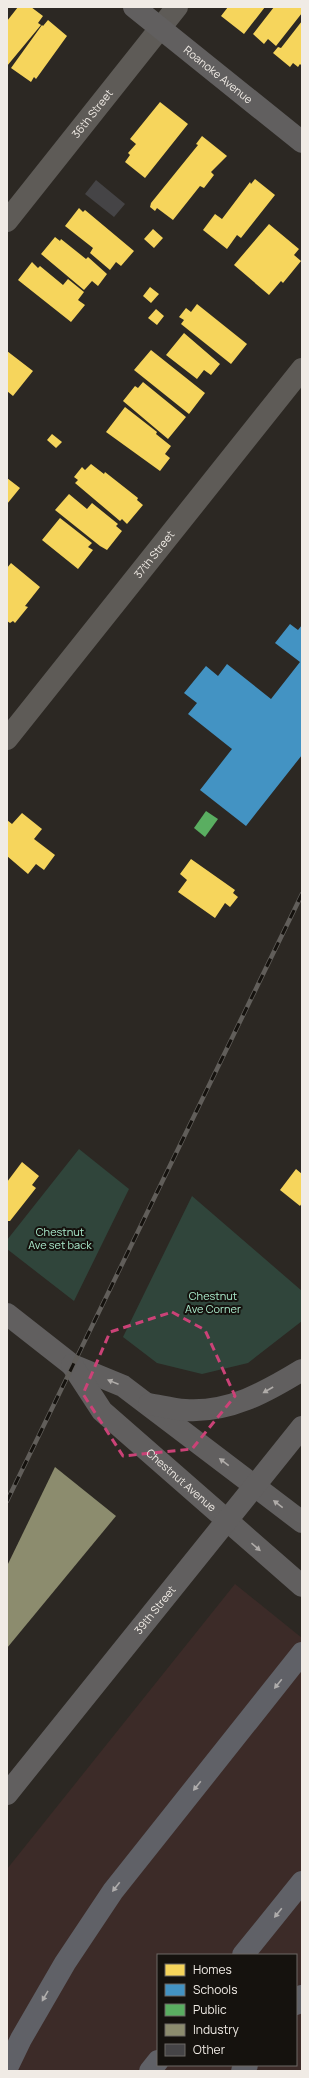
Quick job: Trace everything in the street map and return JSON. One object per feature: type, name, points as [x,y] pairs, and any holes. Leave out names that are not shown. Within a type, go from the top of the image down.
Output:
[{"type":"highway","points":[[7,2068],[20,2039],[65,1963],[113,1891],[302,1653]]},
{"type":"highway","points":[[244,1954],[302,1882]]},
{"type":"highway","points":[[150,2071],[157,2062]]},
{"type":"main road","name":"Roanoke Avenue","points":[[134,7],[302,142]]},
{"type":"main road","name":"Chestnut Avenue","points":[[7,1314],[72,1366],[123,1386],[302,1522]]},
{"type":"main road","name":"Chestnut Avenue","points":[[72,1366],[102,1411],[302,1586]]},
{"type":"main road","points":[[146,1404],[185,1410],[216,1409],[239,1403],[264,1392],[302,1370]]},
{"type":"main road","name":"39th Street","points":[[7,1794],[302,1427]]},
{"type":"street","name":"36th Street","points":[[7,221],[177,7]]},
{"type":"street","name":"37th Street","points":[[7,739],[302,369]]},
{"type":"highlighted area","points":[[172,1312],[205,1330],[235,1396],[192,1449],[123,1456],[83,1394],[110,1332]]},
{"type":"shaded area","points":[[235,1584],[302,1638],[302,2071],[7,2071],[7,1869]]},
{"type":"green space","name":"Chestnut Ave set back","points":[[79,1149],[129,1189],[74,1301],[7,1249],[7,1240]]},
{"type":"green space","name":"Chestnut Ave Corner","points":[[192,1196],[302,1291],[302,1321],[248,1363],[202,1374],[157,1363],[123,1337]]},
{"type":"building: Homes","points":[[18,7],[31,7],[43,16],[38,23],[41,25],[7,66],[7,21]]},
{"type":"building: Homes","points":[[228,7],[265,7],[244,34],[221,16]]},
{"type":"building: Homes","points":[[274,7],[302,7],[302,13],[276,46],[268,39],[264,44],[253,34]]},
{"type":"building: Homes","points":[[48,20],[67,36],[36,79],[34,77],[31,82],[11,68],[42,25],[43,26]]},
{"type":"building: Homes","points":[[302,21],[302,66],[300,64],[298,67],[293,63],[290,67],[273,53],[278,47],[281,48]]},
{"type":"building: Homes","points":[[160,102],[188,124],[145,178],[125,162],[130,155],[128,153],[136,144],[130,139]]},
{"type":"building: Homes","points":[[202,136],[227,156],[211,172],[214,175],[204,188],[200,186],[173,220],[157,208],[155,211],[150,207],[151,203],[198,145],[196,144]]},
{"type":"building: Homes","points":[[255,179],[275,195],[241,238],[237,235],[227,249],[203,230],[215,214],[222,219],[250,182],[251,184]]},
{"type":"building: Homes","points":[[79,208],[83,212],[85,210],[134,251],[121,266],[116,262],[110,270],[90,253],[93,248],[65,226]]},
{"type":"building: Homes","points":[[269,224],[299,249],[294,255],[301,261],[283,283],[281,281],[269,295],[234,265]]},
{"type":"building: Homes","points":[[153,229],[163,238],[154,248],[144,239]]},
{"type":"building: Homes","points":[[55,237],[60,241],[61,239],[86,259],[88,257],[107,274],[98,286],[92,281],[84,290],[41,254]]},
{"type":"building: Homes","points":[[32,262],[38,268],[40,266],[63,285],[68,279],[84,292],[78,300],[85,305],[71,322],[18,280]]},
{"type":"building: Homes","points":[[150,287],[159,294],[151,303],[143,296]]},
{"type":"building: Homes","points":[[197,304],[247,344],[231,364],[181,324],[184,320],[179,317],[186,308],[191,312]]},
{"type":"building: Homes","points":[[156,309],[164,316],[157,325],[148,318]]},
{"type":"building: Homes","points":[[184,333],[220,364],[211,375],[204,370],[197,379],[166,355]]},
{"type":"building: Homes","points":[[151,350],[205,393],[189,414],[134,370]]},
{"type":"building: Homes","points":[[7,351],[33,371],[13,396],[7,391]]},
{"type":"building: Homes","points":[[143,382],[186,417],[168,439],[123,401],[135,386],[138,388]]},
{"type":"building: Homes","points":[[125,407],[157,432],[156,434],[171,446],[165,454],[170,458],[160,471],[106,432]]},
{"type":"building: Homes","points":[[52,434],[62,442],[56,448],[47,440]]},
{"type":"building: Homes","points":[[91,464],[104,474],[105,472],[138,498],[137,500],[143,505],[127,524],[122,519],[120,521],[75,483],[78,480],[74,477],[82,467],[85,470]]},
{"type":"building: Homes","points":[[7,478],[20,488],[7,504]]},
{"type":"building: Homes","points":[[69,494],[87,509],[92,503],[118,524],[116,526],[122,531],[107,550],[55,510]]},
{"type":"building: Homes","points":[[60,518],[92,543],[88,547],[93,550],[78,569],[42,540]]},
{"type":"building: Homes","points":[[11,563],[40,587],[25,606],[28,607],[15,623],[13,621],[10,623],[7,621],[7,568]]},
{"type":"building: Homes","points":[[22,813],[42,829],[34,839],[55,855],[44,870],[36,864],[28,874],[7,856],[7,820],[12,824]]},
{"type":"building: Homes","points":[[191,859],[235,890],[233,893],[238,897],[230,907],[225,903],[215,918],[178,892],[187,880],[180,874]]},
{"type":"building: Homes","points":[[22,1162],[39,1176],[32,1185],[36,1188],[10,1221],[7,1221],[7,1182]]},
{"type":"building: Homes","points":[[296,1169],[302,1174],[302,1203],[300,1206],[280,1190]]},
{"type":"building: Schools","points":[[290,624],[298,630],[302,625],[302,755],[246,826],[200,790],[232,749],[188,714],[197,703],[184,693],[206,666],[218,676],[227,664],[271,699],[300,662],[275,643]]},
{"type":"building: Public","points":[[206,811],[218,819],[205,837],[194,828]]},
{"type":"building: Industry","points":[[55,1467],[116,1516],[7,1648],[7,1566]]},
{"type":"building: Other","points":[[96,180],[125,204],[114,217],[85,194]]},
{"type":"railway","points":[[7,1501],[302,894]]}]
